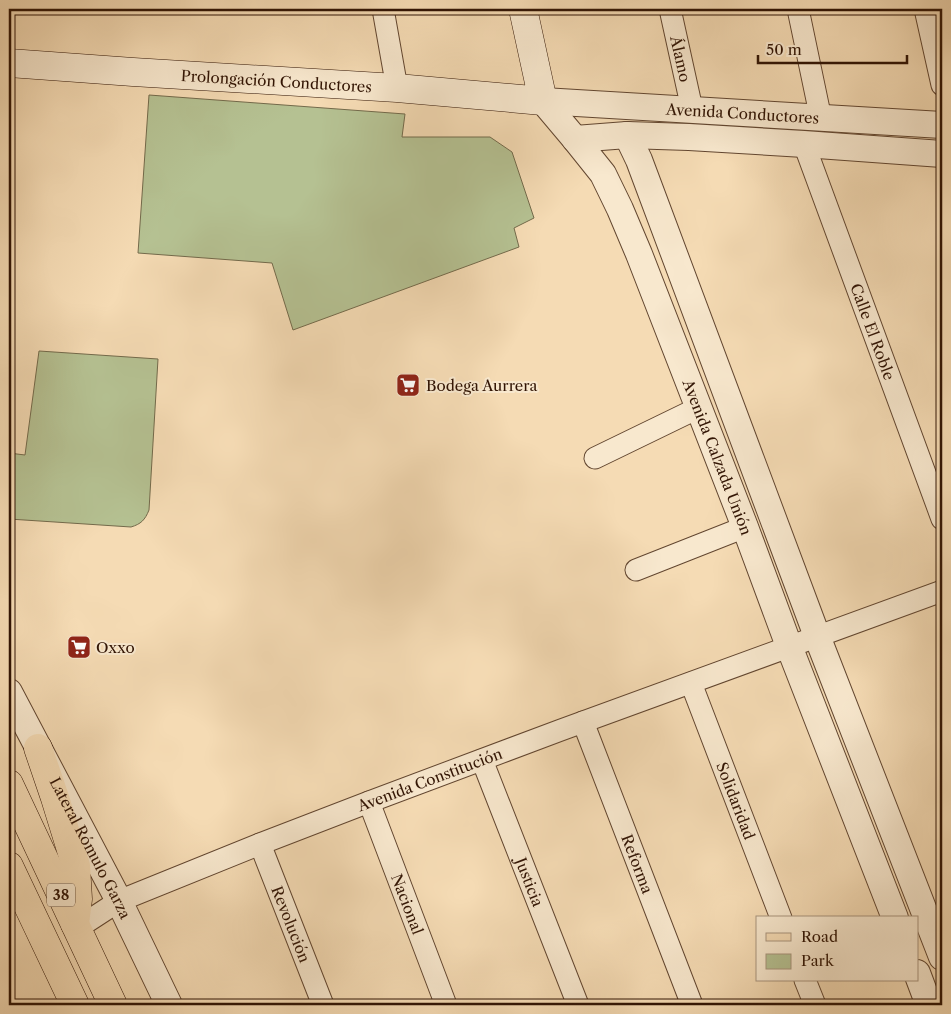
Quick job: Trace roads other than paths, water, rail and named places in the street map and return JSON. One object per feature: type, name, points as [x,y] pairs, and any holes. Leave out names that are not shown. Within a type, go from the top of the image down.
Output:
[{"type":"main road","name":"Avenida Calzada Unión","points":[[523,9],[543,101]]},
{"type":"main road","name":"Prolongación Conductores","points":[[9,63],[397,88],[543,101]]},
{"type":"main road","points":[[38,748],[76,866],[78,899],[76,927]]},
{"type":"main road","name":"38","points":[[9,784],[113,1005]]},
{"type":"main road","name":"38","points":[[9,866],[75,1005]]},
{"type":"street","points":[[383,9],[397,88]]},
{"type":"street","name":"Álamo","points":[[670,9],[692,109]]},
{"type":"street","points":[[798,9],[822,118]]},
{"type":"street","points":[[925,9],[942,85]]},
{"type":"street","name":"Avenida Conductores","points":[[543,101],[942,125]]},
{"type":"street","name":"Avenida Calzada Unión","points":[[543,101],[603,174],[620,209],[895,916]]},
{"type":"street","name":"Avenida Conductores","points":[[575,139],[627,135],[707,138],[942,154]]},
{"type":"street","name":"Avenida Calzada Unión","points":[[627,135],[817,636],[942,957]]},
{"type":"street","name":"Calle El Roble","points":[[804,144],[942,519]]},
{"type":"street","points":[[596,458],[698,408]]},
{"type":"street","points":[[636,570],[745,527]]},
{"type":"street","name":"Avenida Constitución","points":[[76,927],[119,901],[260,844],[583,722],[942,590]]},
{"type":"street","name":"Solidaridad","points":[[691,683],[780,916]]},
{"type":"street","name":"Lateral Rómulo Garza","points":[[9,692],[119,901],[169,1005]]},
{"type":"street","name":"Reforma","points":[[583,722],[692,1005]]},
{"type":"street","name":"Justicia","points":[[482,760],[578,1005]]},
{"type":"street","name":"Nacional","points":[[370,802],[446,1005]]},
{"type":"street","name":"Revolución","points":[[260,844],[323,1005]]},
{"type":"street","points":[[926,976],[929,1005]]},
{"type":"street","points":[[807,982],[815,1005]]},
{"type":"place","name":"Bodega Aurrera","points":[[408,385]]},
{"type":"place","name":"Oxxo","points":[[79,647]]}]
